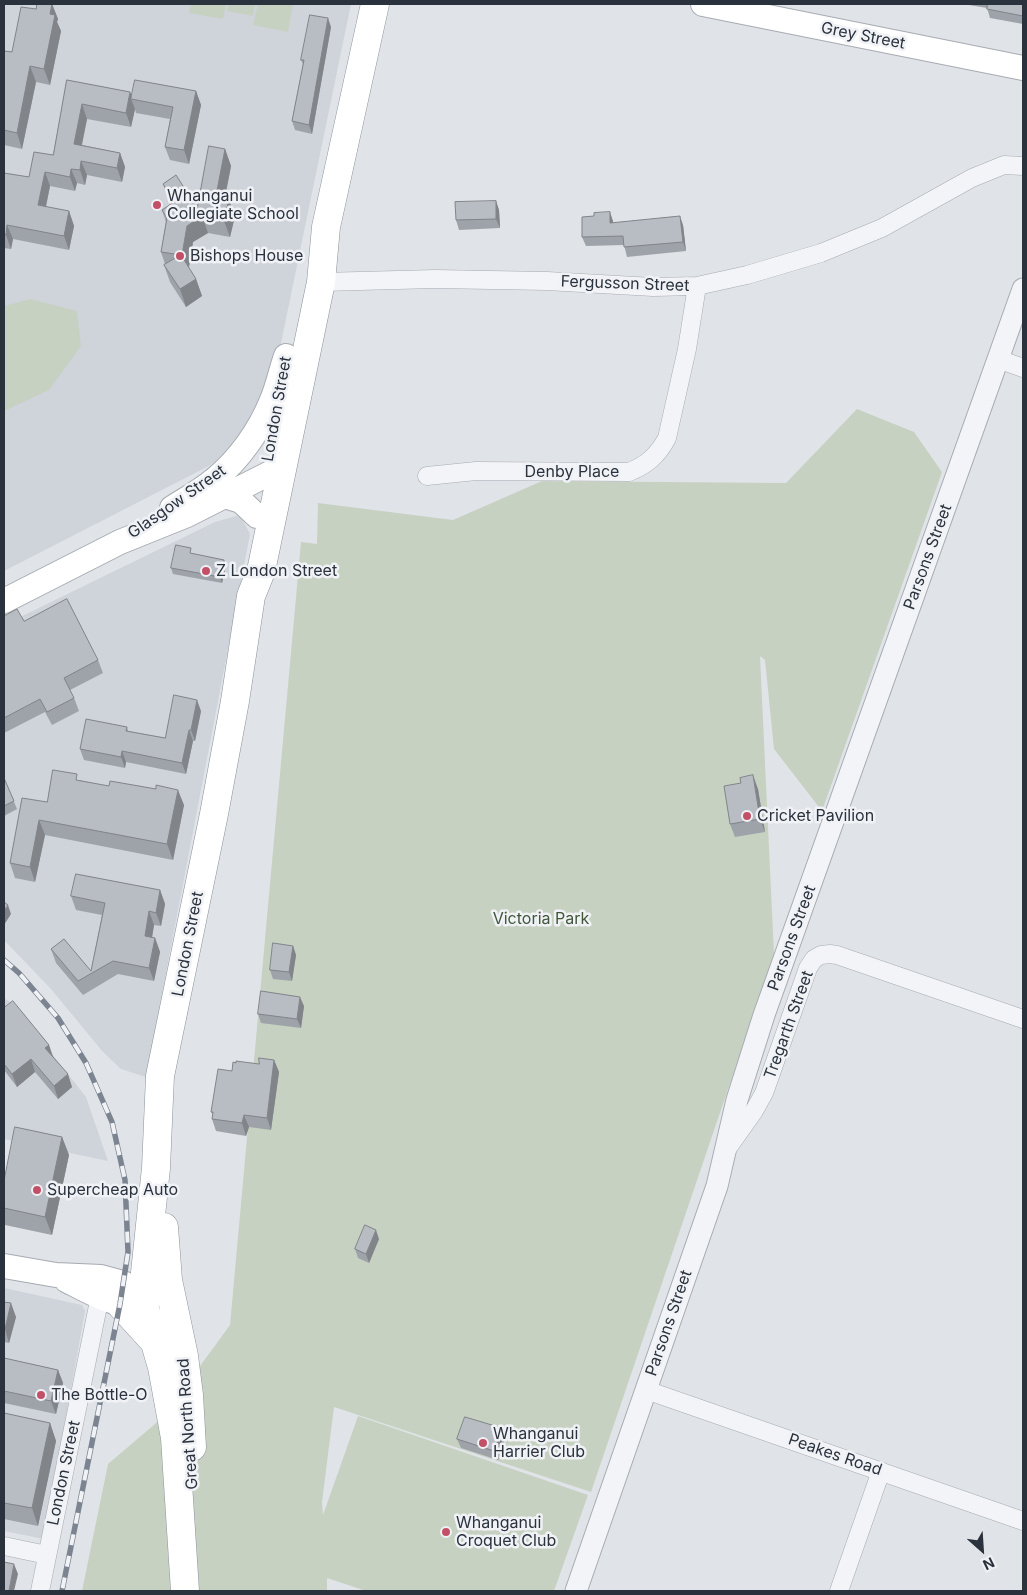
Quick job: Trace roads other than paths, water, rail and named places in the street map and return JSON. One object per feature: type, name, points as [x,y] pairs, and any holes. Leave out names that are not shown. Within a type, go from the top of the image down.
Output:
[{"type":"highway","name":"London Street","points":[[251,596],[249,572],[251,550],[258,516],[274,471],[321,282],[326,227],[375,4]]},
{"type":"highway","name":"London Street","points":[[121,1298],[156,1168],[160,1076],[214,814],[235,701],[251,596],[260,571],[274,471],[286,356],[304,279],[326,227]]},
{"type":"highway","name":"Great North Road","points":[[156,1168],[164,1227],[168,1280],[184,1356],[189,1394],[193,1477],[191,1536],[185,1591]]},
{"type":"highway","name":"Great North Road","points":[[121,1298],[155,1344],[162,1367],[176,1438],[185,1591]]},
{"type":"highway","points":[[121,1298],[160,1315],[169,1341],[176,1384],[176,1438]]},
{"type":"main road","name":"Grey Street","points":[[703,4],[752,8],[1023,68]]},
{"type":"main road","name":"Glasgow Street","points":[[120,542],[213,481],[229,466],[262,421],[272,399],[286,356]]},
{"type":"main road","name":"Glasgow Street","points":[[4,601],[120,542],[187,515],[274,471]]},
{"type":"main road","points":[[225,496],[241,501],[258,516]]},
{"type":"main road","points":[[4,1266],[56,1275],[101,1277],[123,1283],[121,1298],[56,1275]]},
{"type":"street","name":"Fergusson Street","points":[[321,282],[435,279],[547,281],[653,287],[697,286],[747,275],[821,253],[882,228],[980,175],[1004,165],[1023,166]]},
{"type":"street","name":"Denby Place","points":[[427,476],[476,471],[629,472],[640,468],[650,461],[661,450],[667,438],[687,349],[697,286]]},
{"type":"street","name":"Parsons Street","points":[[576,1591],[718,1186],[737,1100],[764,1015],[1023,289]]},
{"type":"street","points":[[998,359],[1023,368]]},
{"type":"street","name":"Tregarth Street","points":[[726,1150],[754,1111],[764,1093],[800,987],[808,968],[814,959],[821,955],[837,955],[1023,1019]]},
{"type":"street","name":"London Street","points":[[40,1591],[47,1555],[121,1298]]},
{"type":"street","name":"Peakes Road","points":[[646,1390],[1023,1521]]},
{"type":"street","points":[[840,1591],[881,1471]]},
{"type":"street","points":[[4,1546],[47,1555]]},
{"type":"railway","points":[[4,960],[19,973],[58,1018],[86,1063],[112,1122],[125,1180],[128,1252],[120,1304],[62,1591]]},
{"type":"place","name":"Whanganui Collegiate School","points":[[157,205]]},
{"type":"place","name":"Bishops House","points":[[180,256]]},
{"type":"place","name":"Z London Street","points":[[206,571]]},
{"type":"place","name":"Cricket Pavilion","points":[[747,816]]},
{"type":"place","name":"Supercheap Auto","points":[[37,1190]]},
{"type":"place","name":"The Bottle-O","points":[[41,1395]]},
{"type":"place","name":"Whanganui Harrier Club","points":[[483,1443]]},
{"type":"place","name":"Whanganui Croquet Club","points":[[446,1532]]},
{"type":"park label","name":"Victoria Park","points":[[541,919]]}]
